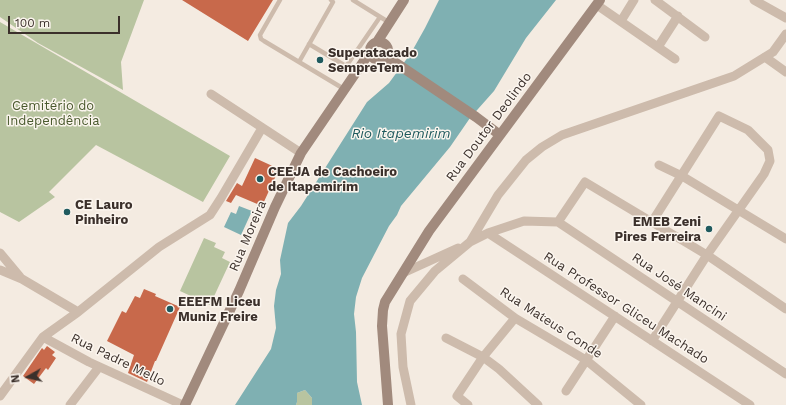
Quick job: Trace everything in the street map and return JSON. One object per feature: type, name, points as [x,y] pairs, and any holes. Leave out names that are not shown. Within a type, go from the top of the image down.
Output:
[{"type":"street","points":[[404,0],[388,24],[384,55],[500,135]]},
{"type":"street","points":[[621,21],[634,0]]},
{"type":"street","points":[[655,0],[705,38]]},
{"type":"street","points":[[754,0],[786,18]]},
{"type":"street","points":[[598,3],[674,59]]},
{"type":"street","name":"Rua Doutor Deolindo","points":[[388,405],[382,326],[383,310],[390,293],[429,231],[598,3]]},
{"type":"street","points":[[658,48],[678,16]]},
{"type":"street","points":[[411,405],[403,367],[401,334],[410,301],[435,271],[470,242],[498,195],[526,160],[542,147],[562,135],[734,76],[773,52],[786,34]]},
{"type":"street","name":"Rua Moreira","points":[[184,405],[239,291],[275,207],[301,153],[361,65],[384,55]]},
{"type":"street","points":[[765,58],[786,72]]},
{"type":"street","points":[[211,94],[301,153]]},
{"type":"street","points":[[652,222],[719,116],[748,130],[768,150],[770,161],[764,174],[707,255],[652,341]]},
{"type":"street","points":[[0,396],[43,336],[78,312],[159,247],[210,215],[262,128]]},
{"type":"street","points":[[659,165],[682,176],[786,239]]},
{"type":"street","points":[[403,273],[488,233],[524,221],[558,222],[585,182],[707,255],[786,309]]},
{"type":"street","name":"Rua José Mancini","points":[[558,222],[786,374]]},
{"type":"street","name":"Rua Professor Gliceu Machado","points":[[488,233],[750,405]]},
{"type":"street","points":[[0,254],[22,279]]},
{"type":"street","points":[[0,270],[22,279],[78,312]]},
{"type":"street","name":"Rua Mateus Conde","points":[[463,279],[515,318],[586,360],[641,405]]},
{"type":"street","points":[[566,391],[615,316]]},
{"type":"street","points":[[468,405],[457,396],[483,356],[515,318]]},
{"type":"street","name":"Rua Padre Mello","points":[[43,336],[99,367],[184,405]]},
{"type":"street","points":[[446,338],[483,356],[538,405]]},
{"type":"street","points":[[70,405],[99,367]]},
{"type":"lane","points":[[280,0],[260,35],[261,39],[344,89]]},
{"type":"lane","points":[[299,62],[333,2],[331,0]]},
{"type":"lane","points":[[354,0],[388,24]]},
{"type":"lane","points":[[309,44],[344,65],[347,65],[380,17]]},
{"type":"green space","points":[[0,0],[144,0],[121,62],[123,90],[38,43],[0,17]]},
{"type":"green space","name":"Cemitério do Independência","points":[[0,22],[230,156],[203,202],[96,145],[49,192],[55,197],[19,222],[0,212]]},
{"type":"green space","points":[[204,238],[216,243],[214,247],[225,252],[222,258],[230,262],[210,305],[180,291]]},
{"type":"green space","points":[[305,390],[312,398],[312,405],[296,405],[297,393]]},
{"type":"water","name":"Rio Itapemirim","points":[[439,0],[556,0],[526,38],[494,91],[470,118],[450,147],[401,206],[362,278],[356,297],[354,314],[356,332],[357,382],[362,405],[312,405],[312,398],[305,390],[297,393],[296,405],[235,405],[271,349],[276,328],[274,306],[276,290],[281,274],[280,260],[288,223],[301,206],[367,102],[389,83],[411,53]]},
{"type":"water","points":[[239,206],[252,211],[241,235],[224,227],[231,212],[236,214]]},
{"type":"building","points":[[182,0],[273,0],[248,41]]},
{"type":"building","name":"CEEJA de Cachoeiro de Itapemirim","points":[[255,158],[279,169],[262,206],[236,195],[231,203],[226,201],[237,183],[242,186]]},
{"type":"building","points":[[144,289],[156,294],[155,296],[180,307],[147,382],[128,373],[134,355],[107,341],[122,311],[126,313],[135,296],[140,298]]},
{"type":"building","points":[[47,346],[55,352],[52,355],[56,358],[48,370],[46,368],[34,384],[23,376],[42,348],[44,350]]},
{"type":"place","name":"Superatacado SempreTem","points":[[320,60]]},
{"type":"place","name":"CEEJA de Cachoeiro de Itapemirim","points":[[260,179]]},
{"type":"place","name":"CE Lauro Pinheiro","points":[[67,212]]},
{"type":"place","name":"EMEB Zeni Pires Ferreira","points":[[709,229]]},
{"type":"place","name":"EEEFM Liceu Muniz Freire","points":[[170,309]]}]
